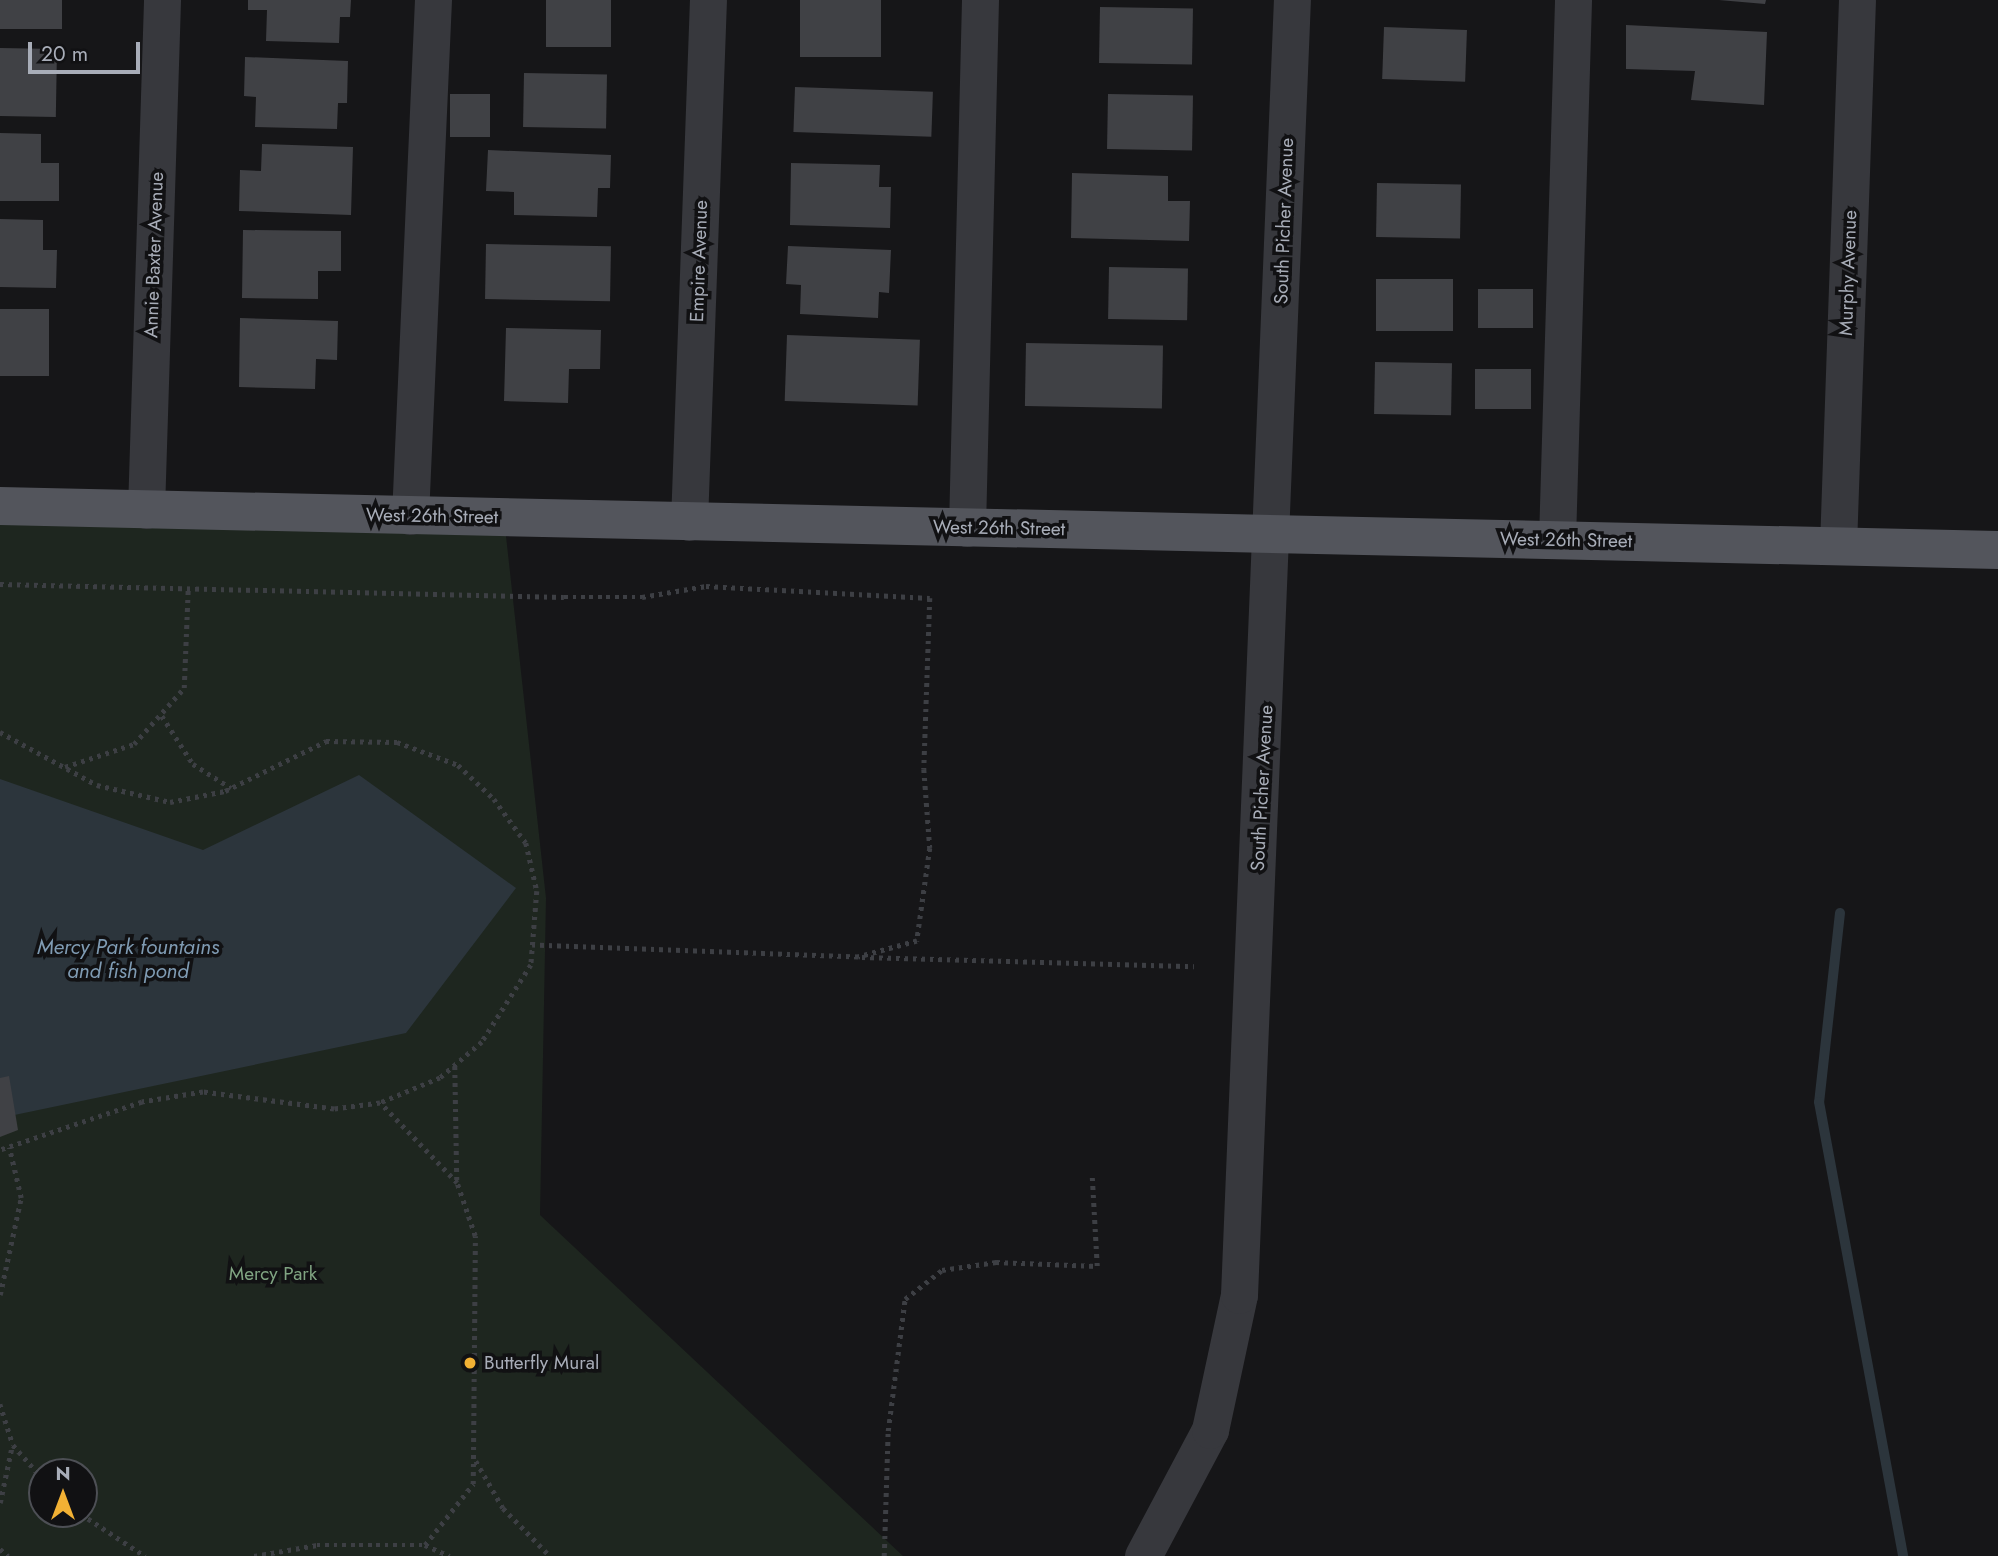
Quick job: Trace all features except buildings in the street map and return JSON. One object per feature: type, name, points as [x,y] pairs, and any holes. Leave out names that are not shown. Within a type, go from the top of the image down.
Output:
[{"type":"main road","name":"West 26th Street","points":[[0,506],[1998,550]]},
{"type":"street","name":"Annie Baxter Avenue","points":[[146,510],[162,0]]},
{"type":"street","points":[[410,516],[433,0]]},
{"type":"street","name":"Empire Avenue","points":[[689,522],[708,0]]},
{"type":"street","points":[[967,528],[979,0]]},
{"type":"street","name":"South Picher Avenue","points":[[1143,1556],[1210,1430],[1239,1294],[1273,534],[1292,0]]},
{"type":"street","points":[[1556,540],[1573,0]]},
{"type":"street","name":"Murphy Avenue","points":[[1838,547],[1857,0]]},
{"type":"path","points":[[0,584],[642,597],[706,586],[930,598],[923,769],[930,848],[916,941],[858,957]]},
{"type":"path","points":[[65,767],[134,744],[162,716],[184,688],[188,587]]},
{"type":"path","points":[[162,716],[192,764],[231,788]]},
{"type":"path","points":[[0,732],[97,785],[170,802],[231,788],[326,741],[397,742],[458,765],[494,799],[526,843],[537,891],[531,965],[482,1042],[454,1066],[380,1103],[334,1109],[203,1092],[142,1102],[0,1150]]},
{"type":"path","points":[[532,945],[1194,966]]},
{"type":"path","points":[[425,1545],[472,1484],[475,1459],[469,1396],[475,1237],[457,1183],[454,1066]]},
{"type":"path","points":[[380,1103],[457,1183]]},
{"type":"path","points":[[0,1295],[21,1198],[9,1147]]},
{"type":"path","points":[[884,1556],[889,1418],[905,1299],[942,1270],[996,1262],[1097,1266],[1092,1177]]},
{"type":"path","points":[[0,1404],[13,1445],[28,1462]]},
{"type":"path","points":[[0,1503],[13,1445]]},
{"type":"path","points":[[475,1459],[503,1508],[550,1556]]},
{"type":"path","points":[[98,1525],[145,1556]]},
{"type":"path","points":[[254,1556],[317,1545],[425,1545],[450,1556]]},
{"type":"path","points":[[0,1549],[8,1556]]},
{"type":"green space","name":"Mercy Park","points":[[0,504],[504,518],[546,898],[540,1215],[903,1556],[0,1556]]},
{"type":"water","name":"Mercy Park fountains and fish pond","points":[[359,775],[516,888],[406,1033],[0,1118],[0,779],[203,850]]},
{"type":"waterway","points":[[1840,913],[1819,1102],[1903,1556]]},
{"type":"place","name":"Butterfly Mural","points":[[470,1363]]}]
